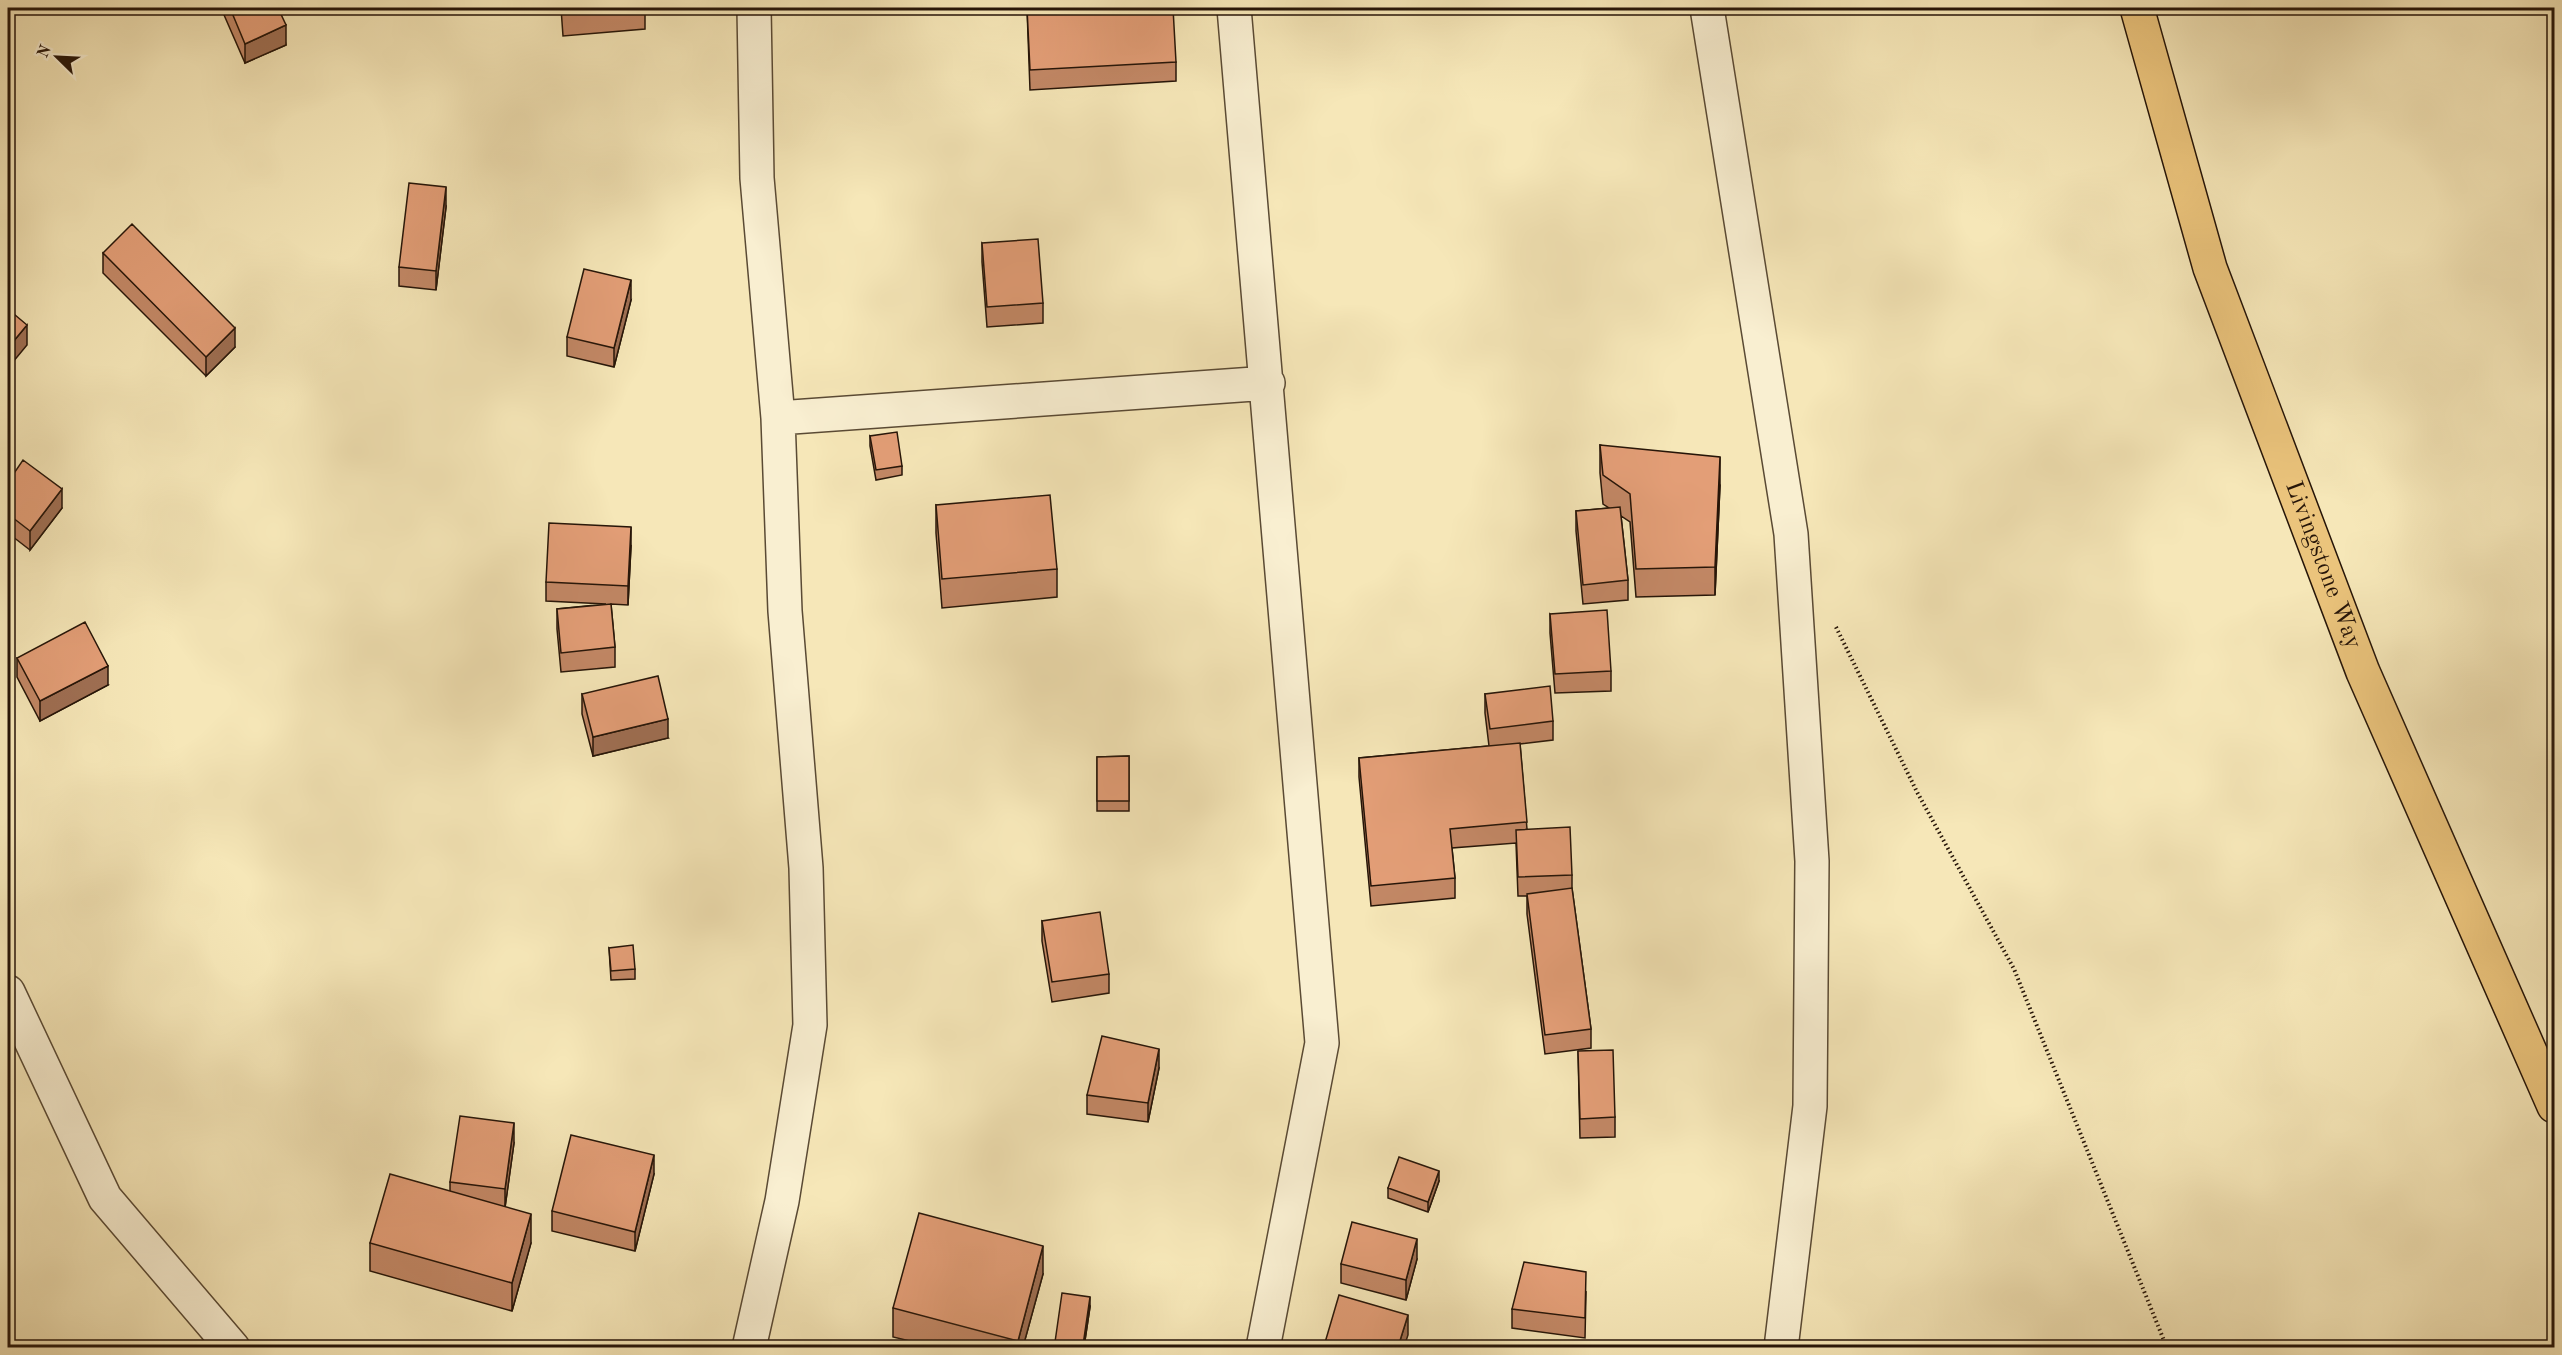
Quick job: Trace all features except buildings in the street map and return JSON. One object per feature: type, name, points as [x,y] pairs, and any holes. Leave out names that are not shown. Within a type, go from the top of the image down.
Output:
[{"type":"highway","name":"Livingstone Way","points":[[2137,8],[2210,268],[2350,639],[2554,1106]]},
{"type":"street","points":[[749,1347],[782,1201],[810,1025],[806,868],[785,611],[778,417],[757,178],[753,8]]},
{"type":"street","points":[[1234,8],[1268,382],[1282,602],[1322,1043],[1263,1347]]},
{"type":"street","points":[[1707,8],[1791,534],[1812,861],[1810,1106],[1781,1347]]},
{"type":"street","points":[[778,417],[1268,382]]},
{"type":"street","points":[[8,992],[105,1198],[233,1347]]},
{"type":"path","points":[[1833,620],[1917,792],[2014,969],[2167,1347]]}]
